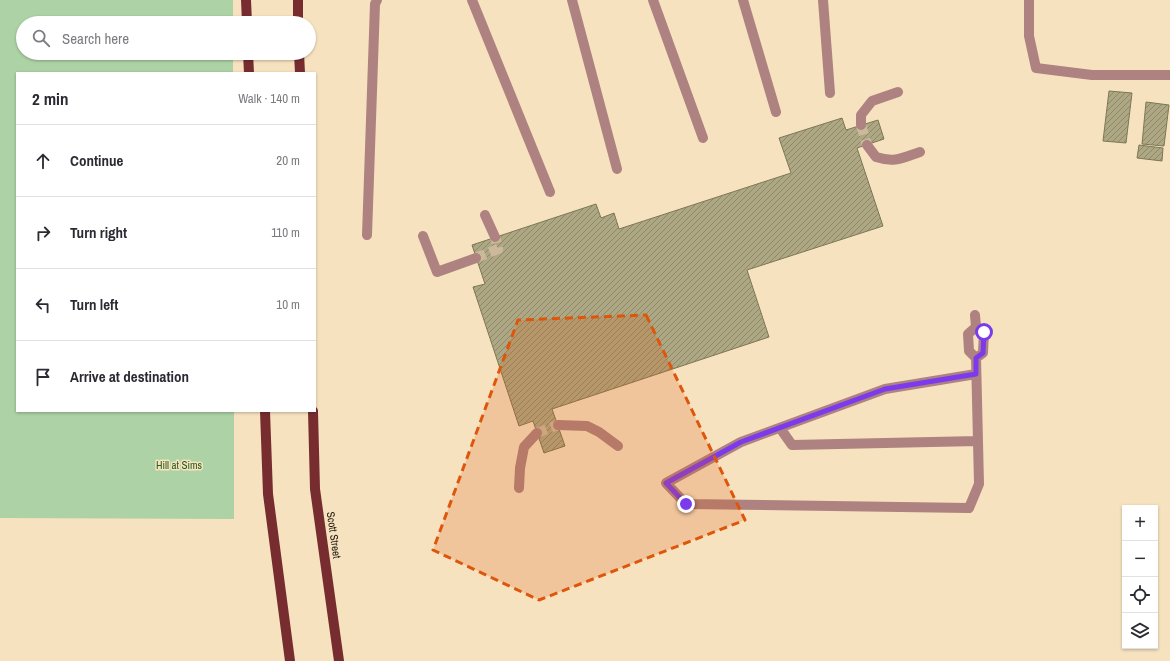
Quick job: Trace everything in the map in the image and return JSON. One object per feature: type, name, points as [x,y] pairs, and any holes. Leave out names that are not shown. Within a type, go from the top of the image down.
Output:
[{"type":"main road","points":[[246,0],[247,16]]},
{"type":"main road","points":[[298,0],[298,16]]},
{"type":"main road","points":[[248,60],[249,72]]},
{"type":"main road","points":[[300,60],[300,72]]},
{"type":"main road","points":[[265,412],[268,494],[290,661]]},
{"type":"main road","name":"Scott Street","points":[[312,412],[315,489],[340,661]]},
{"type":"lane","points":[[367,235],[375,4],[377,0]]},
{"type":"lane","points":[[472,0],[550,192]]},
{"type":"lane","points":[[572,0],[617,169]]},
{"type":"lane","points":[[653,0],[703,138]]},
{"type":"lane","points":[[743,0],[776,112]]},
{"type":"lane","points":[[823,0],[830,92]]},
{"type":"lane","points":[[1029,0],[1029,36],[1036,68],[1092,74],[1170,75]]},
{"type":"lane","points":[[861,125],[861,115],[872,101],[898,92]]},
{"type":"lane","points":[[867,144],[876,157],[888,161],[920,152]]},
{"type":"lane","points":[[485,215],[495,237]]},
{"type":"lane","points":[[423,236],[437,272],[476,258]]},
{"type":"lane","points":[[976,315],[976,327],[968,334],[969,351],[976,358],[979,484],[969,508],[686,504],[666,483],[741,442],[885,389],[976,374]]},
{"type":"lane","points":[[976,327],[984,332],[983,353],[976,358]]},
{"type":"lane","points":[[558,425],[587,426],[599,432],[618,446]]},
{"type":"lane","points":[[780,428],[792,445],[978,441]]},
{"type":"lane","points":[[519,488],[520,468],[524,447],[537,433]]},
{"type":"highlighted area","points":[[646,315],[745,520],[539,600],[433,550],[518,320]]},
{"type":"green space","name":"Hill at Sims","points":[[0,0],[233,0],[233,16],[16,16],[16,60],[233,60],[233,72],[16,72],[16,412],[234,412],[234,519],[0,518]]},
{"type":"building","points":[[1109,91],[1132,93],[1126,143],[1103,141]]},
{"type":"building","points":[[1146,102],[1169,105],[1164,146],[1142,144]]},
{"type":"building","points":[[842,118],[846,130],[878,120],[884,139],[857,148],[883,226],[747,270],[769,337],[552,409],[565,446],[544,453],[533,421],[519,426],[473,287],[485,284],[472,245],[596,204],[601,218],[614,213],[619,229],[791,173],[779,138]]},
{"type":"building","points":[[1139,145],[1163,148],[1162,161],[1137,158]]},
{"type":"tunnel","points":[[861,125],[867,145]]},
{"type":"tunnel","points":[[476,258],[498,249],[495,237]]},
{"type":"tunnel","points":[[537,433],[558,425]]},
{"type":"route","points":[[686,504],[666,483],[741,442],[885,389],[976,374],[976,358],[983,353],[984,332]]}]
